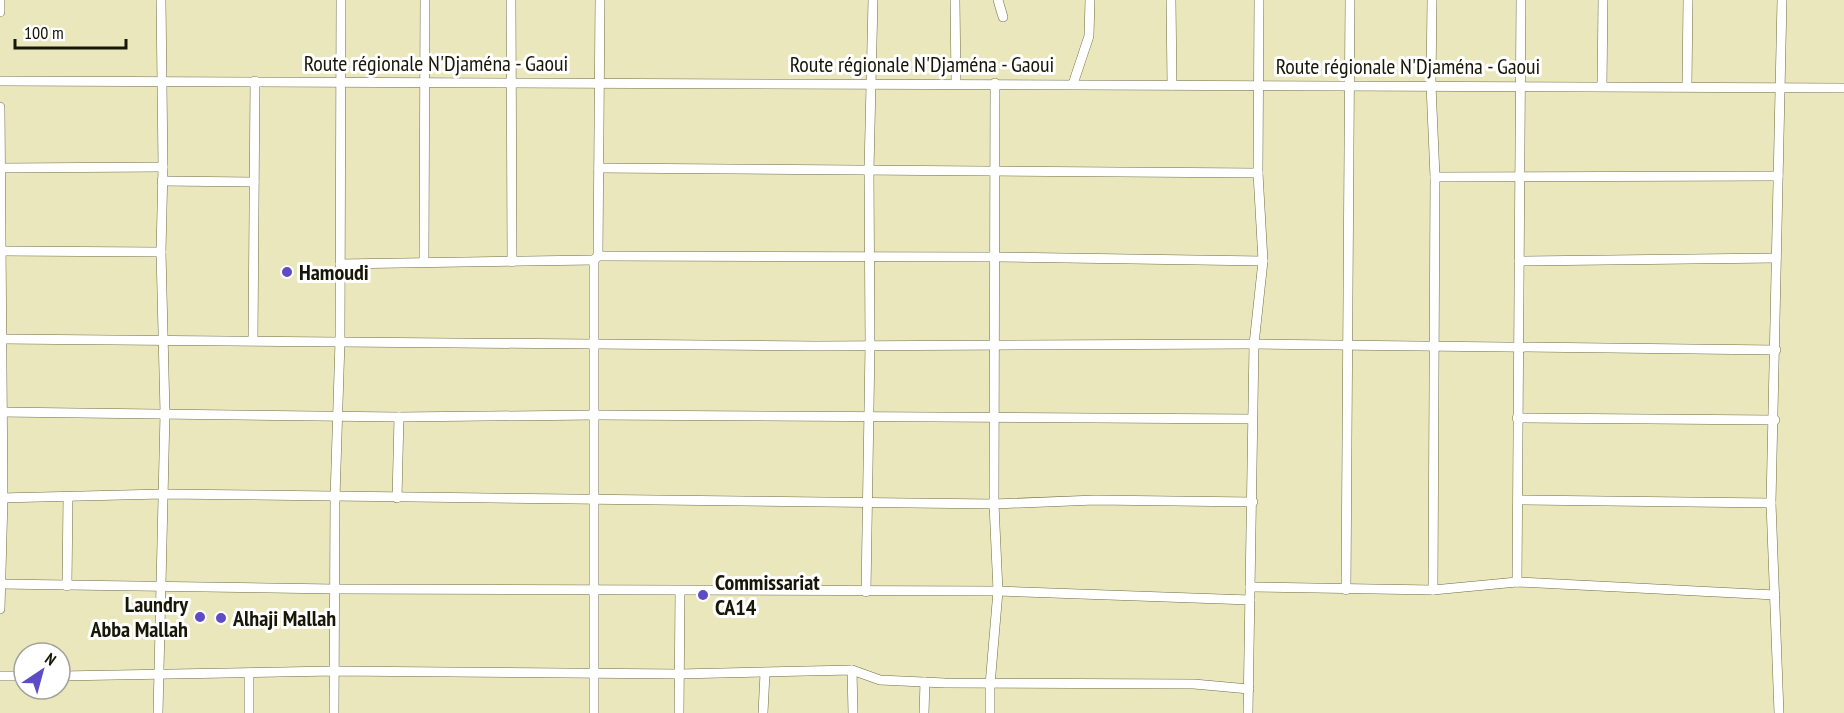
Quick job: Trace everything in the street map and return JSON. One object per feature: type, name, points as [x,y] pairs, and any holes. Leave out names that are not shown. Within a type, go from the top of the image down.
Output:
[{"type":"street","points":[[0,0],[0,12]]},
{"type":"street","points":[[158,713],[165,413],[161,252],[163,167],[161,0]]},
{"type":"street","points":[[334,713],[335,498],[340,341],[341,0]]},
{"type":"street","points":[[424,262],[425,0]]},
{"type":"street","points":[[511,0],[512,262]]},
{"type":"street","points":[[594,713],[596,258],[600,0]]},
{"type":"street","points":[[866,592],[870,346],[869,170],[873,0]]},
{"type":"street","points":[[955,0],[956,83]]},
{"type":"street","points":[[998,0],[1003,17]]},
{"type":"street","points":[[1073,84],[1089,36],[1090,0]]},
{"type":"street","points":[[1171,0],[1172,85]]},
{"type":"street","points":[[1248,713],[1254,344],[1263,261],[1258,173],[1259,0]]},
{"type":"street","points":[[1346,590],[1350,0]]},
{"type":"street","points":[[1432,0],[1431,85],[1435,177],[1432,346],[1433,590]]},
{"type":"street","points":[[1517,582],[1521,0]]},
{"type":"street","points":[[1602,86],[1603,0]]},
{"type":"street","points":[[1687,85],[1688,0]]},
{"type":"street","points":[[1779,713],[1771,503],[1775,420],[1782,0]]},
{"type":"street","name":"Route régionale N'Djaména - Gaoui","points":[[0,81],[1687,85],[1844,88]]},
{"type":"street","points":[[253,340],[255,81]]},
{"type":"street","points":[[990,713],[990,685],[998,591],[994,504],[995,83]]},
{"type":"street","points":[[0,107],[0,609]]},
{"type":"street","points":[[1,168],[163,167]]},
{"type":"street","points":[[599,168],[1258,173]]},
{"type":"street","points":[[1435,177],[1778,176]]},
{"type":"street","points":[[162,181],[254,182]]},
{"type":"street","points":[[1,251],[161,252]]},
{"type":"street","points":[[340,264],[512,262],[596,258],[869,257],[1263,261]]},
{"type":"street","points":[[1519,261],[1776,258]]},
{"type":"street","points":[[0,339],[870,346],[1254,344],[1349,347],[1776,350]]},
{"type":"street","points":[[0,412],[339,414],[399,417],[596,415],[1252,419]]},
{"type":"street","points":[[397,498],[399,417]]},
{"type":"street","points":[[1517,418],[1775,420]]},
{"type":"street","points":[[1,498],[163,494],[335,498],[596,498],[994,504],[1095,500],[1253,502]]},
{"type":"street","points":[[67,585],[68,497]]},
{"type":"street","points":[[1518,500],[1771,503]]},
{"type":"street","points":[[1250,587],[1433,590],[1517,582],[1775,595]]},
{"type":"street","points":[[0,584],[594,588],[680,591],[998,591],[1250,600]]},
{"type":"street","points":[[679,713],[680,591]]},
{"type":"street","points":[[72,676],[334,671],[595,671],[679,674],[852,670],[880,680],[990,685],[1194,684],[1249,689]]},
{"type":"street","points":[[852,670],[853,713]]},
{"type":"street","points":[[249,673],[249,713]]},
{"type":"street","points":[[763,713],[765,673]]},
{"type":"street","points":[[924,713],[925,682]]},
{"type":"place","name":"Hamoudi","points":[[287,272]]},
{"type":"place","name":"Commissariat CA14","points":[[703,595]]},
{"type":"place","name":"Laundry Abba Mallah","points":[[200,617]]},
{"type":"place","name":"Alhaji Mallah","points":[[221,618]]}]
